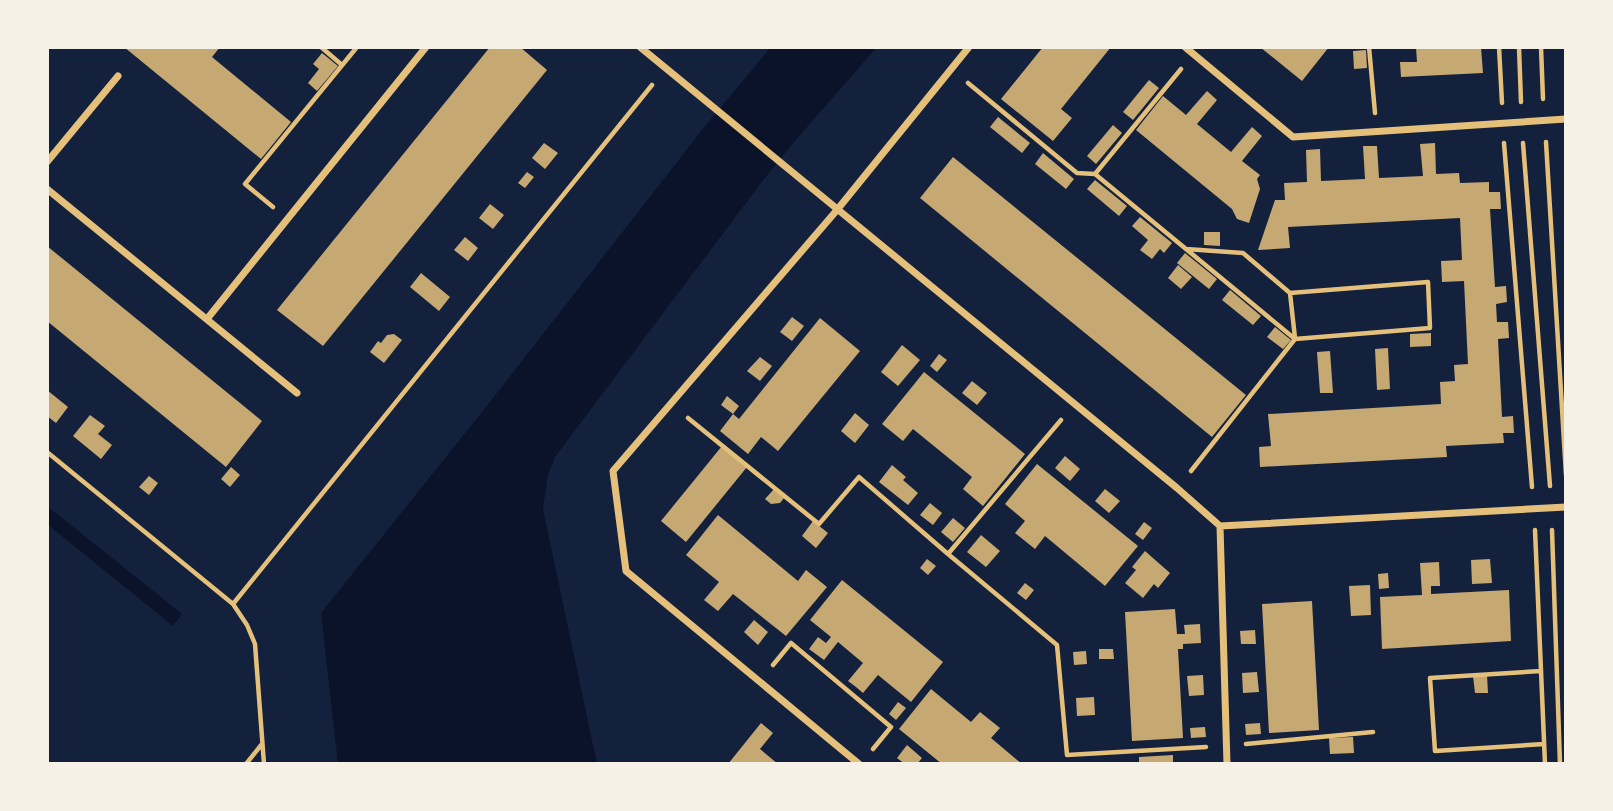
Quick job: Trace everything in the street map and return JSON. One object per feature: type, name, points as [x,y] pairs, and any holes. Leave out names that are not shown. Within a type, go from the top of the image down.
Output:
[{"type":"street","points":[[207,319],[426,47]]},
{"type":"street","points":[[640,47],[1220,526],[1566,507]]},
{"type":"street","points":[[859,764],[626,570],[613,471],[837,209],[969,47]]},
{"type":"street","points":[[1185,47],[1293,137],[1566,119]]},
{"type":"street","points":[[47,162],[118,76]]},
{"type":"street","points":[[47,189],[296,393]]},
{"type":"street","points":[[1220,526],[1227,764]]},
{"type":"path","points":[[321,47],[342,65]]},
{"type":"path","points":[[288,219],[245,184],[357,47]]},
{"type":"path","points":[[1369,47],[1376,131]]},
{"type":"path","points":[[1499,47],[1533,510],[1545,764]]},
{"type":"path","points":[[1519,47],[1521,122],[1551,508],[1560,764]]},
{"type":"path","points":[[1541,47],[1566,475]]},
{"type":"path","points":[[1096,174],[1193,54]]},
{"type":"path","points":[[233,604],[666,69]]},
{"type":"path","points":[[951,69],[1077,173],[1096,174],[1295,339],[1430,328],[1428,282],[1290,293]]},
{"type":"path","points":[[1177,488],[1295,339],[1290,293],[1243,253],[1186,249]]},
{"type":"path","points":[[671,404],[819,524],[859,477],[1057,645],[1068,755],[1226,746],[1373,732]]},
{"type":"path","points":[[948,554],[1074,404]]},
{"type":"path","points":[[47,452],[233,604],[247,625],[255,644],[264,764]]},
{"type":"path","points":[[760,682],[791,643],[891,727],[869,754]]},
{"type":"path","points":[[1541,671],[1430,678],[1435,751],[1544,744]]},
{"type":"path","points":[[246,764],[263,743]]},
{"type":"water","points":[[771,47],[877,47],[764,179],[555,457],[548,475],[543,509],[597,764],[338,764],[321,613],[702,130]]},
{"type":"water","points":[[47,506],[182,614],[173,626],[47,524]]},
{"type":"building","points":[[124,47],[220,47],[212,57],[291,122],[261,159]]},
{"type":"building","points":[[490,47],[520,47],[547,70],[323,346],[277,310]]},
{"type":"building","points":[[1043,47],[1111,47],[1061,109],[1072,118],[1053,141],[1001,99]]},
{"type":"building","points":[[1260,47],[1329,47],[1302,81]]},
{"type":"building","points":[[1416,47],[1481,47],[1483,73],[1401,77],[1400,62],[1417,62]]},
{"type":"building","points":[[1366,50],[1367,68],[1354,69],[1353,51]]},
{"type":"building","points":[[322,53],[338,66],[317,91],[308,83],[319,69],[313,64]]},
{"type":"building","points":[[1149,80],[1159,88],[1133,120],[1123,112]]},
{"type":"building","points":[[1207,91],[1217,100],[1197,124],[1231,152],[1252,127],[1262,136],[1242,161],[1260,175],[1257,179],[1260,189],[1249,223],[1237,219],[1232,209],[1136,130],[1163,96],[1186,115]]},
{"type":"building","points":[[998,117],[1030,143],[1022,153],[990,127]]},
{"type":"building","points":[[1113,125],[1122,133],[1096,164],[1087,156]]},
{"type":"building","points":[[544,143],[558,153],[545,169],[532,158]]},
{"type":"building","points":[[1435,143],[1436,174],[1459,173],[1460,183],[1489,182],[1489,192],[1500,192],[1501,209],[1490,209],[1495,287],[1506,286],[1507,302],[1496,304],[1497,322],[1508,322],[1509,338],[1498,339],[1502,417],[1513,416],[1514,433],[1503,433],[1504,443],[1446,446],[1447,457],[1260,467],[1259,447],[1271,446],[1268,414],[1441,404],[1440,382],[1455,381],[1454,365],[1468,364],[1464,281],[1442,282],[1441,261],[1462,260],[1460,218],[1288,227],[1290,248],[1258,250],[1275,200],[1285,200],[1284,183],[1307,182],[1306,150],[1320,149],[1321,181],[1365,179],[1363,146],[1377,146],[1379,178],[1423,176],[1420,144]]},
{"type":"building","points":[[1043,153],[1074,179],[1066,189],[1035,164]]},
{"type":"building","points":[[953,157],[1246,395],[1212,437],[920,198]]},
{"type":"building","points":[[527,172],[534,177],[525,188],[518,183]]},
{"type":"building","points":[[1095,180],[1127,206],[1119,216],[1087,189]]},
{"type":"building","points":[[490,204],[504,215],[493,229],[479,218]]},
{"type":"building","points":[[1140,217],[1172,243],[1164,253],[1160,249],[1152,259],[1140,250],[1148,240],[1132,226]]},
{"type":"building","points":[[1204,232],[1220,232],[1220,246],[1204,245]]},
{"type":"building","points":[[465,237],[478,248],[468,261],[454,250]]},
{"type":"building","points":[[47,246],[262,421],[226,467],[47,321]]},
{"type":"building","points":[[1185,253],[1217,279],[1209,289],[1177,263]]},
{"type":"building","points":[[1178,265],[1192,277],[1181,289],[1168,278]]},
{"type":"building","points":[[421,273],[450,297],[439,311],[410,287]]},
{"type":"building","points":[[1230,290],[1261,316],[1253,325],[1222,300]]},
{"type":"building","points":[[792,317],[804,326],[792,341],[780,332]]},
{"type":"building","points":[[820,318],[860,351],[778,451],[761,437],[748,454],[720,431],[733,414],[739,419]]},
{"type":"building","points":[[1275,327],[1291,340],[1283,349],[1267,337]]},
{"type":"building","points":[[1431,333],[1431,346],[1410,347],[1410,334]]},
{"type":"building","points":[[394,334],[402,340],[384,363],[370,352],[378,341],[381,343],[387,335]]},
{"type":"building","points":[[902,345],[920,360],[898,386],[881,372]]},
{"type":"building","points":[[1388,348],[1390,389],[1377,390],[1375,349]]},
{"type":"building","points":[[1330,351],[1333,393],[1320,393],[1317,352]]},
{"type":"building","points":[[939,354],[947,360],[937,372],[930,366]]},
{"type":"building","points":[[760,357],[772,366],[760,381],[747,371]]},
{"type":"building","points":[[924,372],[1025,454],[983,506],[963,489],[972,477],[913,429],[903,441],[882,424]]},
{"type":"building","points":[[972,381],[987,393],[977,405],[962,393]]},
{"type":"building","points":[[47,390],[68,407],[56,423],[47,416]]},
{"type":"building","points":[[727,396],[739,406],[733,414],[721,405]]},
{"type":"building","points":[[855,413],[869,425],[855,443],[841,431]]},
{"type":"building","points":[[90,415],[105,426],[98,434],[112,445],[101,459],[73,436]]},
{"type":"building","points":[[722,446],[747,467],[686,542],[661,521]]},
{"type":"building","points":[[1065,456],[1080,469],[1070,481],[1055,468]]},
{"type":"building","points":[[1037,464],[1138,546],[1105,586],[1045,536],[1035,549],[1015,533],[1025,521],[1005,504]]},
{"type":"building","points":[[892,465],[906,477],[903,480],[918,493],[908,505],[879,482]]},
{"type":"building","points":[[231,467],[240,475],[230,487],[221,479]]},
{"type":"building","points":[[149,476],[158,483],[149,495],[139,487]]},
{"type":"building","points":[[774,489],[784,498],[780,503],[771,504],[765,499]]},
{"type":"building","points":[[1105,489],[1120,501],[1109,513],[1095,501]]},
{"type":"building","points":[[930,503],[942,513],[933,525],[920,515]]},
{"type":"building","points":[[718,515],[798,581],[806,570],[827,587],[786,636],[733,594],[718,611],[704,600],[719,582],[686,555]]},
{"type":"building","points":[[953,518],[965,528],[953,542],[941,532]]},
{"type":"building","points":[[813,521],[828,533],[816,548],[802,536]]},
{"type":"building","points":[[1144,522],[1152,528],[1143,540],[1135,534]]},
{"type":"building","points":[[981,535],[1000,551],[986,567],[967,552]]},
{"type":"building","points":[[1145,551],[1170,573],[1158,588],[1154,584],[1143,598],[1125,583],[1136,570],[1132,567]]},
{"type":"building","points":[[927,559],[936,566],[928,575],[920,568]]},
{"type":"building","points":[[1490,559],[1492,583],[1472,584],[1471,560]]},
{"type":"building","points":[[1439,562],[1440,586],[1431,586],[1431,594],[1509,590],[1511,641],[1382,649],[1380,597],[1422,595],[1420,563]]},
{"type":"building","points":[[1388,573],[1389,588],[1379,589],[1378,574]]},
{"type":"building","points":[[842,580],[943,662],[911,702],[878,675],[863,693],[848,681],[863,663],[838,642],[824,660],[809,649],[818,637],[826,643],[831,637],[810,620]]},
{"type":"building","points":[[1025,583],[1034,590],[1026,600],[1017,593]]},
{"type":"building","points":[[1370,585],[1371,615],[1351,616],[1349,586]]},
{"type":"building","points":[[1312,601],[1319,730],[1269,733],[1262,604]]},
{"type":"building","points":[[1175,609],[1177,634],[1185,634],[1184,625],[1200,624],[1201,643],[1183,644],[1183,649],[1178,649],[1183,738],[1132,741],[1125,612]]},
{"type":"building","points":[[754,620],[768,632],[758,645],[744,632]]},
{"type":"building","points":[[1255,630],[1256,644],[1241,644],[1240,631]]},
{"type":"building","points":[[1099,649],[1113,649],[1114,659],[1099,659]]},
{"type":"building","points":[[1086,651],[1087,664],[1074,665],[1073,652]]},
{"type":"building","points":[[1257,672],[1259,692],[1243,693],[1242,673]]},
{"type":"building","points":[[1203,675],[1204,695],[1189,696],[1187,676]]},
{"type":"building","points":[[1487,675],[1488,693],[1475,693],[1473,676]]},
{"type":"building","points":[[931,689],[971,722],[980,712],[1000,728],[991,738],[1022,764],[942,764],[899,729]]},
{"type":"building","points":[[1094,697],[1095,715],[1077,716],[1076,698]]},
{"type":"building","points":[[898,702],[906,708],[896,720],[889,714]]},
{"type":"building","points":[[761,723],[773,733],[760,749],[778,764],[728,764]]},
{"type":"building","points":[[1260,723],[1261,734],[1246,735],[1245,724]]},
{"type":"building","points":[[1205,727],[1206,737],[1191,738],[1190,728]]},
{"type":"building","points":[[1353,737],[1354,753],[1330,754],[1329,738]]},
{"type":"building","points":[[907,745],[922,758],[917,764],[905,764],[897,758]]},
{"type":"building","points":[[1173,755],[1173,764],[1139,764],[1139,757]]}]
